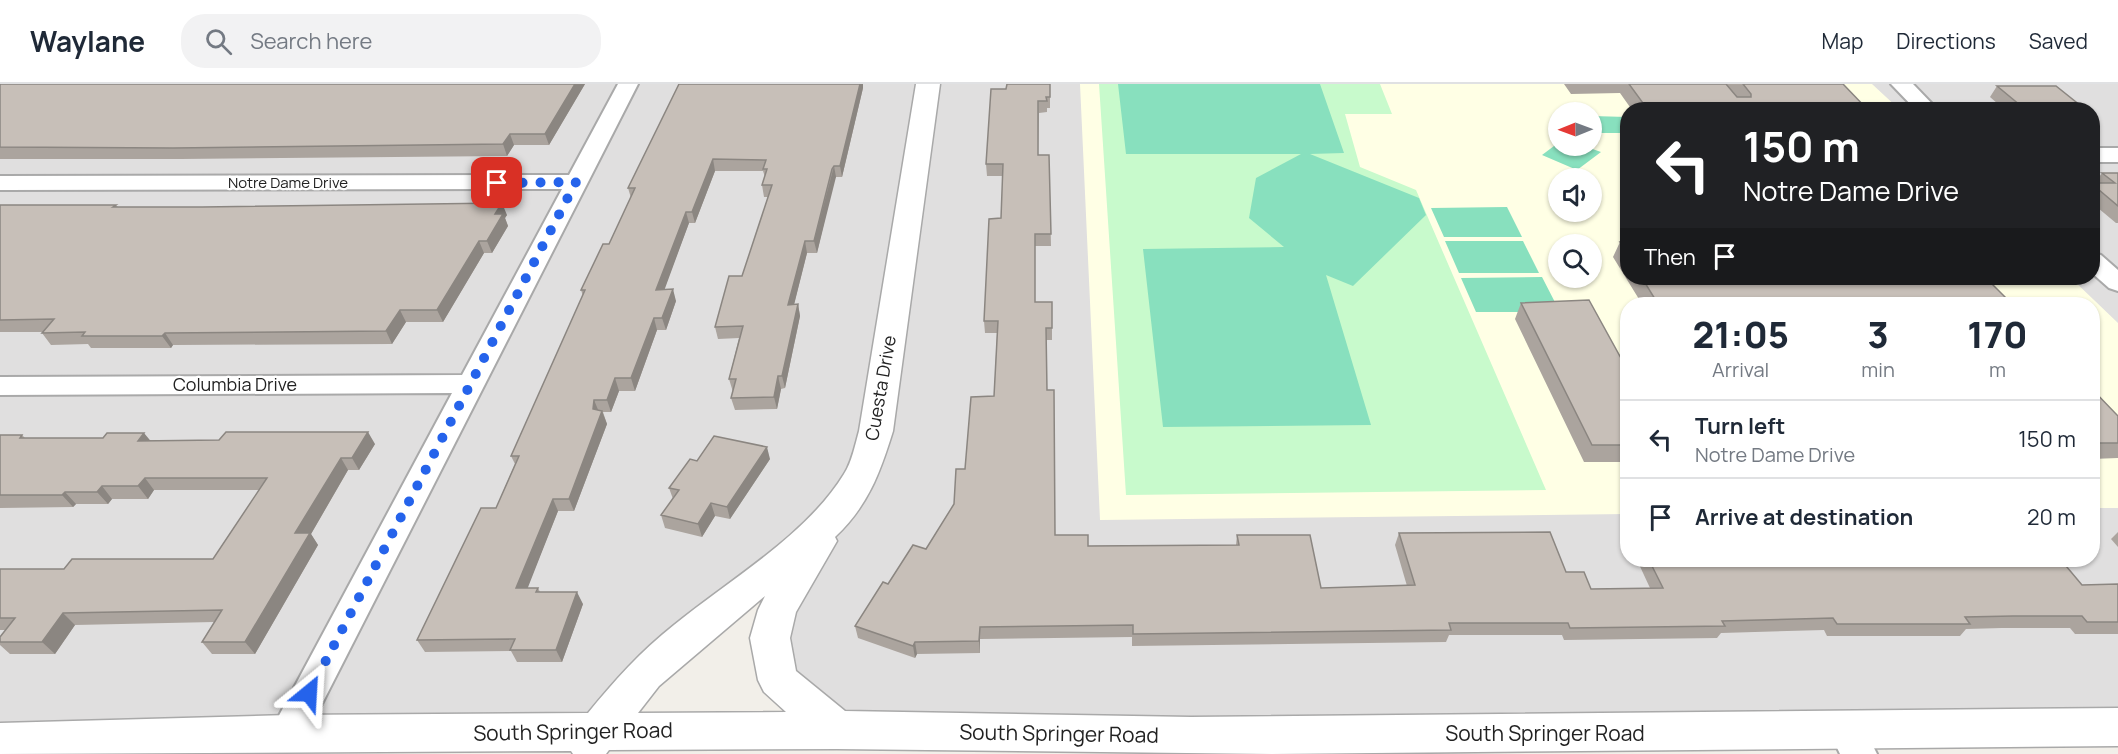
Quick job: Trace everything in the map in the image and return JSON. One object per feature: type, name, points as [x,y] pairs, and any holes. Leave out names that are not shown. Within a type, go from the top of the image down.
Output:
[{"type":"street","points":[[288,734],[628,84]]},
{"type":"street","name":"Cuesta Drive","points":[[589,743],[645,674],[799,548],[835,515],[862,475],[876,431],[928,84]]},
{"type":"street","points":[[1900,84],[1919,102]]},
{"type":"street","points":[[2100,155],[2118,155]]},
{"type":"street","name":"Notre Dame Drive","points":[[0,183],[576,182]]},
{"type":"street","points":[[2100,267],[2118,283]]},
{"type":"street","name":"Columbia Drive","points":[[0,386],[470,384]]},
{"type":"street","points":[[835,515],[777,610],[770,638],[778,680],[837,730]]},
{"type":"street","name":"South Springer Road","points":[[0,742],[288,734],[589,743],[837,730],[1192,745],[1853,743],[2118,727]]},
{"type":"shaded area","points":[[0,84],[2118,84],[2118,707],[837,730],[770,638],[833,518],[597,732],[0,736]]},
{"type":"shaded area","points":[[1080,84],[1872,84],[1891,102],[1620,102],[1620,285],[2078,285],[2091,297],[1620,297],[1620,514],[1100,520]]},
{"type":"shaded area","points":[[2100,306],[2118,323],[2118,508],[2100,508]]},
{"type":"green space","points":[[1099,84],[1380,84],[1392,114],[1345,114],[1360,167],[1416,190],[1546,490],[1126,495]]},
{"type":"green space","points":[[1118,84],[1320,84],[1344,153],[1310,154],[1419,198],[1426,215],[1353,286],[1326,275],[1371,425],[1163,427],[1143,249],[1284,247],[1249,218],[1256,178],[1301,154],[1126,154]]},
{"type":"green space","points":[[1602,116],[1620,117],[1620,133],[1602,133]]},
{"type":"green space","points":[[1548,150],[1548,156],[1596,156],[1580,168],[1572,168],[1542,155]]},
{"type":"green space","points":[[1507,207],[1522,237],[1444,237],[1431,208]]},
{"type":"green space","points":[[1445,241],[1523,241],[1539,273],[1459,273]]},
{"type":"green space","points":[[1542,277],[1560,312],[1476,312],[1461,278]]},
{"type":"building","points":[[0,84],[575,84],[545,134],[510,134],[503,144],[173,148],[0,147]]},
{"type":"building","points":[[679,84],[860,84],[840,166],[834,166],[832,169],[814,241],[805,241],[788,305],[798,304],[782,376],[778,376],[774,397],[731,398],[736,379],[729,379],[743,326],[715,327],[729,276],[742,276],[772,185],[762,185],[767,169],[763,169],[766,160],[713,159],[692,212],[686,212],[656,290],[673,289],[662,318],[654,318],[631,378],[615,378],[607,400],[594,400],[593,409],[602,411],[569,499],[553,499],[516,588],[538,588],[536,592],[577,592],[556,650],[510,650],[515,639],[417,640],[481,508],[496,508],[519,456],[511,456],[585,290],[581,290],[603,244],[609,244],[635,188],[628,188]]},
{"type":"building","points":[[1007,84],[1050,84],[1050,97],[1046,97],[1047,101],[1038,101],[1038,155],[1049,155],[1051,234],[1035,234],[1035,302],[1052,302],[1052,328],[1046,328],[1047,390],[1054,390],[1055,535],[1088,535],[1088,546],[1239,545],[1237,535],[1310,535],[1321,588],[1415,585],[1399,533],[1550,532],[1566,572],[1584,572],[1591,589],[1663,588],[1652,567],[2067,567],[2082,585],[2118,584],[2118,622],[2087,622],[2082,616],[2013,616],[1965,617],[1970,624],[1837,624],[1833,618],[1722,621],[1725,626],[1570,628],[1568,623],[1449,623],[1451,630],[1133,634],[1133,625],[980,627],[979,641],[915,642],[913,646],[855,626],[883,582],[888,584],[913,545],[926,549],[954,504],[956,469],[965,469],[971,397],[994,396],[998,321],[984,321],[989,219],[1001,218],[1003,164],[986,164],[991,89],[1006,89]]},
{"type":"building","points":[[1629,84],[1726,84],[1737,97],[1751,97],[1743,84],[1843,84],[1860,102],[1642,102]]},
{"type":"building","points":[[1997,86],[2056,86],[2076,102],[2016,102]]},
{"type":"building","points":[[2102,173],[2118,173],[2118,206],[2100,191],[2100,183],[2115,183]]},
{"type":"building","points":[[502,203],[495,214],[503,214],[487,241],[479,241],[437,310],[400,310],[386,331],[82,336],[85,332],[42,333],[54,319],[0,320],[0,205],[202,207]]},
{"type":"building","points":[[1646,285],[1993,285],[2005,297],[1654,297]]},
{"type":"building","points":[[1589,300],[1620,356],[1620,445],[1592,445],[1521,303]]},
{"type":"building","points":[[2100,397],[2118,416],[2118,443],[2100,443]]},
{"type":"building","points":[[226,432],[368,432],[352,458],[341,458],[295,533],[310,533],[245,642],[202,642],[222,610],[63,613],[42,642],[0,642],[0,637],[15,618],[0,618],[0,569],[64,569],[72,559],[213,559],[267,478],[145,478],[138,486],[102,486],[97,492],[65,492],[62,495],[0,495],[0,435],[22,435],[20,438],[103,438],[107,433],[144,433],[138,441],[219,440]]},
{"type":"building","points":[[714,436],[767,447],[727,507],[711,503],[698,524],[661,515],[679,490],[669,488],[690,459],[697,461]]},
{"type":"route","points":[[309,693],[576,182],[497,183]]}]
